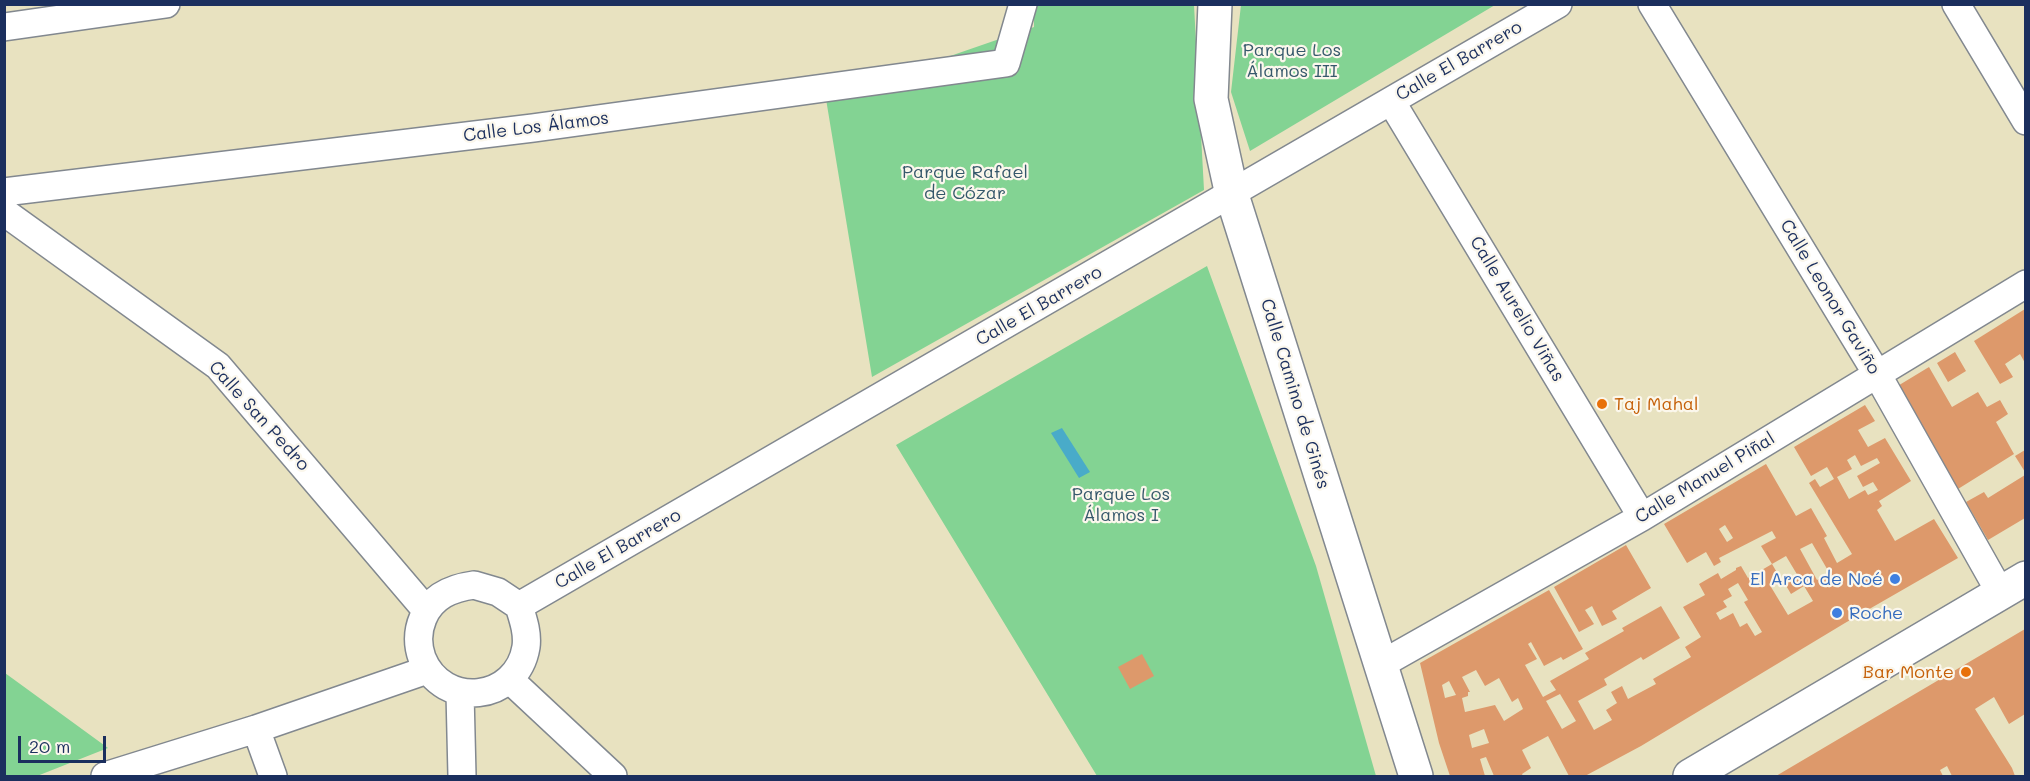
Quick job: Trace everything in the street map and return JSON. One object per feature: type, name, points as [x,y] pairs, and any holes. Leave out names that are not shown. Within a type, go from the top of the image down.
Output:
[{"type":"street","points":[[4,27],[166,4]]},
{"type":"street","name":"Calle Los Álamos","points":[[4,192],[545,127],[1006,63],[1023,4]]},
{"type":"street","name":"Calle Camino de Ginés","points":[[1215,4],[1211,99],[1232,195],[1416,777]]},
{"type":"street","name":"Calle El Barrero","points":[[519,606],[1232,195],[1558,4]]},
{"type":"street","name":"Calle Leonor Gaviño","points":[[1652,4],[1876,374],[2013,586]]},
{"type":"street","points":[[1956,4],[2025,120]]},
{"type":"street","name":"Calle Aurelio Viñas","points":[[1391,101],[1642,517]]},
{"type":"street","name":"Calle San Pedro","points":[[4,212],[218,366],[426,610]]},
{"type":"street","name":"Calle Manuel Piñal","points":[[1380,665],[1642,517],[2025,284]]},
{"type":"street","points":[[474,585],[498,592],[519,606],[525,627],[526,646],[521,664],[509,679],[497,688],[479,693],[460,693],[440,683],[427,670],[418,646],[419,628],[426,610],[439,597],[455,588],[474,585]]},
{"type":"street","points":[[1690,777],[2013,586]]},
{"type":"street","points":[[105,777],[256,729],[427,670]]},
{"type":"street","points":[[509,679],[613,777]]},
{"type":"street","points":[[460,693],[462,777]]},
{"type":"street","points":[[256,729],[273,777]]},
{"type":"green space","name":"Parque Los Álamos III","points":[[1241,4],[1495,5],[1250,151],[1231,92]]},
{"type":"green space","name":"Parque Rafael de Cózar","points":[[1034,5],[1194,5],[1204,190],[872,377],[826,99],[1034,27]]},
{"type":"green space","name":"Parque Los Álamos I","points":[[1207,266],[1316,566],[1376,776],[1097,776],[896,445]]},
{"type":"green space","points":[[4,673],[108,748],[37,776],[5,776]]},
{"type":"water","points":[[1062,428],[1090,472],[1079,478],[1051,433]]},
{"type":"building","points":[[2025,309],[2025,363],[2020,354],[2005,364],[2013,377],[2000,384],[1974,341]]},
{"type":"building","points":[[1955,352],[1966,371],[1948,382],[1937,363]]},
{"type":"building","points":[[1929,367],[1952,407],[1978,392],[1987,407],[2000,400],[2008,414],[1996,422],[2014,454],[1958,489],[1896,387]]},
{"type":"building","points":[[1865,405],[1875,421],[1858,430],[1868,447],[1885,438],[1911,481],[1879,501],[1882,506],[1877,510],[1895,541],[1934,519],[1958,558],[1641,746],[1585,776],[1569,776],[1548,736],[1522,750],[1531,768],[1522,774],[1523,776],[1494,776],[1486,757],[1480,759],[1485,776],[1450,776],[1439,743],[1420,663],[1549,590],[1583,649],[1563,660],[1561,657],[1544,666],[1531,642],[1528,644],[1537,659],[1525,665],[1543,697],[1556,690],[1550,681],[1589,659],[1585,653],[1624,631],[1622,628],[1661,606],[1680,638],[1604,679],[1607,685],[1578,701],[1594,730],[1612,720],[1606,710],[1617,703],[1611,692],[1622,686],[1628,699],[1656,684],[1653,679],[1691,657],[1685,647],[1701,637],[1683,607],[1705,595],[1699,584],[1718,573],[1721,579],[1741,566],[1748,578],[1772,564],[1761,546],[1776,538],[1772,531],[1719,558],[1721,562],[1714,566],[1706,552],[1687,563],[1664,524],[1766,464],[1796,516],[1811,508],[1827,536],[1824,538],[1837,563],[1852,554],[1809,483],[1815,479],[1820,487],[1834,479],[1827,467],[1811,476],[1794,447]],"holes":[[[1855,455],[1861,466],[1877,458],[1880,463],[1857,476],[1863,487],[1873,482],[1878,490],[1868,495],[1865,490],[1849,499],[1837,477],[1852,469],[1847,460]],[[1725,525],[1733,538],[1727,542],[1719,529]],[[1812,543],[1830,574],[1817,580],[1800,549]],[[1786,556],[1798,576],[1785,584],[1791,594],[1804,586],[1813,601],[1788,615],[1771,587],[1782,581],[1772,564]],[[1738,583],[1748,600],[1744,602],[1762,632],[1755,636],[1747,623],[1740,627],[1733,613],[1720,620],[1716,613],[1727,607],[1723,601],[1732,596],[1728,589]],[[1476,670],[1485,686],[1499,678],[1512,702],[1518,698],[1523,709],[1504,721],[1495,705],[1465,712],[1462,698],[1468,696],[1470,692],[1462,677]],[[1449,681],[1456,695],[1445,698],[1442,685]],[[1560,694],[1576,721],[1562,729],[1546,701]],[[1484,729],[1489,743],[1472,748],[1469,735]]]},
{"type":"building","points":[[2025,450],[2025,472],[2015,456]]},
{"type":"building","points":[[2025,475],[2025,518],[1988,540],[1966,502],[1984,492],[1988,498]]},
{"type":"building","points":[[1626,545],[1651,588],[1612,611],[1617,619],[1602,626],[1592,606],[1585,610],[1594,624],[1579,632],[1554,587]]},
{"type":"building","points":[[2025,629],[2025,714],[2009,724],[1994,697],[1975,709],[2015,776],[1952,776],[1947,766],[1940,770],[1943,776],[1776,776]]},
{"type":"building","points":[[1142,654],[1154,676],[1130,689],[1118,667]]},
{"type":"place","name":"Taj Mahal","points":[[1602,404]]},
{"type":"place","name":"El Arca de Noé","points":[[1895,579]]},
{"type":"place","name":"Roche","points":[[1837,613]]},
{"type":"place","name":"Bar Monte","points":[[1966,672]]}]
